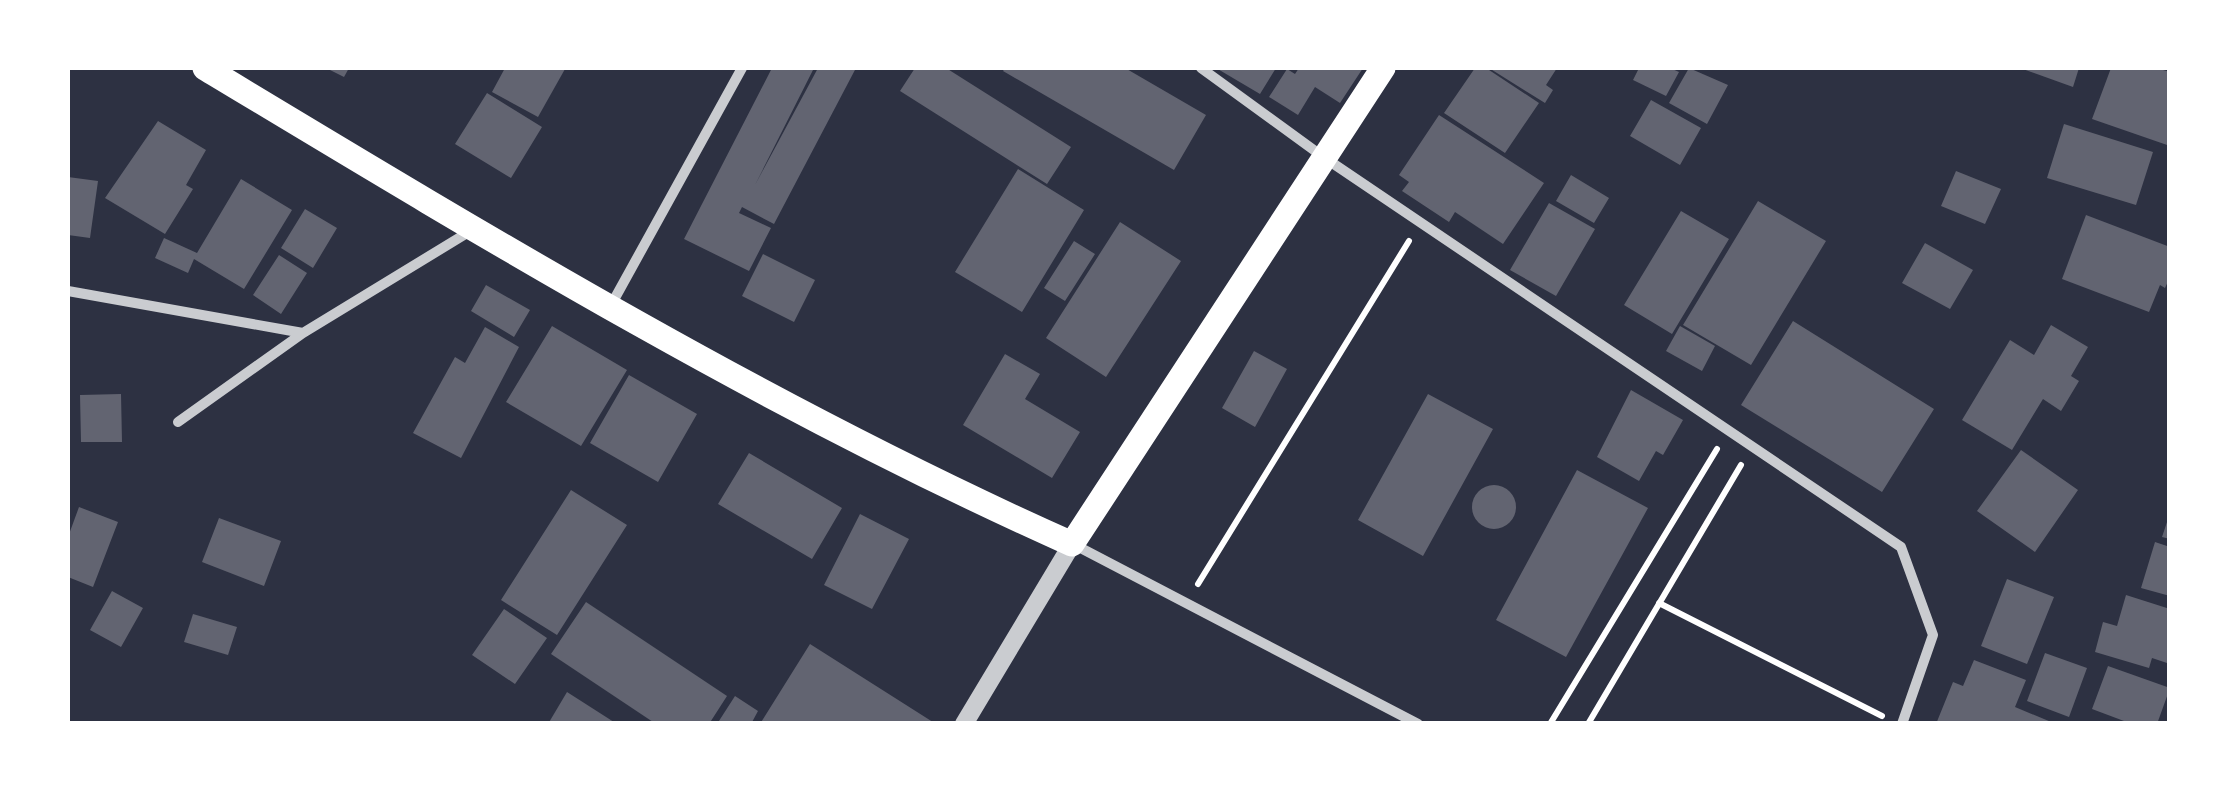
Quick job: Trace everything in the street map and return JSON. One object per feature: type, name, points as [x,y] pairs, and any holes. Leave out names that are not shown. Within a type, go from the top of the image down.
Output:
[{"type":"main road","points":[[205,68],[610,307],[950,490],[1072,544],[1383,68]]},
{"type":"street","points":[[610,307],[742,68]]},
{"type":"street","points":[[1201,68],[1322,156],[1901,547],[1932,635],[1899,724]]},
{"type":"street","points":[[178,422],[303,333],[473,229]]},
{"type":"street","points":[[68,291],[303,333]]},
{"type":"street","points":[[964,724],[1072,544],[1418,724]]},
{"type":"path","points":[[1186,603],[1420,223]]},
{"type":"path","points":[[1550,724],[1728,430]]},
{"type":"path","points":[[1588,724],[1752,446]]},
{"type":"path","points":[[1659,604],[1899,724]]},
{"type":"building","points":[[326,68],[349,68],[344,77]]},
{"type":"building","points":[[505,68],[565,69],[538,117],[492,92]]},
{"type":"building","points":[[772,68],[814,68],[755,185],[818,68],[856,68],[774,224],[742,207],[739,213],[771,228],[749,271],[684,239]]},
{"type":"building","points":[[915,68],[946,68],[1071,147],[1047,184],[900,91]]},
{"type":"building","points":[[1125,68],[1206,115],[1174,170],[1003,71]]},
{"type":"building","points":[[1216,68],[1276,68],[1260,94]]},
{"type":"building","points":[[1299,68],[1363,68],[1340,103],[1315,87],[1298,115],[1269,97],[1287,69],[1295,74]]},
{"type":"building","points":[[1475,68],[1486,68],[1539,103],[1505,153],[1444,113]]},
{"type":"building","points":[[1489,68],[1557,68],[1546,85],[1553,90],[1545,103]]},
{"type":"building","points":[[1639,68],[1670,68],[1679,72],[1666,96],[1633,80]]},
{"type":"building","points":[[1689,68],[1728,85],[1707,124],[1669,103]]},
{"type":"building","points":[[2020,68],[2079,68],[2073,87]]},
{"type":"building","points":[[2111,68],[2156,68],[2170,72],[2170,146],[2092,119]]},
{"type":"building","points":[[487,93],[542,127],[511,178],[455,144]]},
{"type":"building","points":[[1651,100],[1701,128],[1680,165],[1630,136]]},
{"type":"building","points":[[1439,115],[1544,183],[1503,244],[1455,212],[1449,222],[1402,191],[1409,182],[1399,175]]},
{"type":"building","points":[[158,121],[206,150],[186,185],[193,189],[165,234],[105,198]]},
{"type":"building","points":[[2064,124],[2153,152],[2136,205],[2047,178]]},
{"type":"building","points":[[1018,169],[1084,210],[1022,312],[955,272]]},
{"type":"building","points":[[1956,171],[2001,189],[1985,224],[1941,206]]},
{"type":"building","points":[[1571,175],[1609,198],[1594,223],[1556,201]]},
{"type":"building","points":[[68,177],[98,181],[90,238],[68,235]]},
{"type":"building","points":[[241,179],[292,210],[244,289],[194,259],[188,273],[155,258],[164,238],[197,253]]},
{"type":"building","points":[[1758,201],[1826,241],[1751,365],[1683,325]]},
{"type":"building","points":[[1549,203],[1595,229],[1556,296],[1510,270]]},
{"type":"building","points":[[305,209],[337,228],[313,268],[281,248]]},
{"type":"building","points":[[1681,211],[1729,239],[1672,334],[1624,305]]},
{"type":"building","points":[[2086,215],[2170,247],[2170,277],[2165,288],[2160,285],[2149,312],[2062,279]]},
{"type":"building","points":[[1120,222],[1181,261],[1106,377],[1046,338]]},
{"type":"building","points":[[1074,241],[1095,254],[1065,301],[1044,288]]},
{"type":"building","points":[[1925,243],[1973,270],[1950,309],[1902,283]]},
{"type":"building","points":[[763,254],[815,280],[794,322],[742,296]]},
{"type":"building","points":[[279,255],[307,273],[281,314],[253,295]]},
{"type":"building","points":[[486,285],[530,310],[514,337],[471,311]]},
{"type":"building","points":[[1793,321],[1934,409],[1882,492],[1741,405]]},
{"type":"building","points":[[2051,325],[2088,347],[2071,376],[2079,381],[2061,411],[2043,399],[2012,450],[1962,420],[2010,340],[2034,355]]},
{"type":"building","points":[[552,326],[627,370],[581,446],[506,402]]},
{"type":"building","points":[[1680,326],[1715,346],[1702,371],[1666,351]]},
{"type":"building","points":[[485,327],[519,347],[461,458],[413,433],[455,357],[465,363]]},
{"type":"building","points":[[1254,351],[1287,369],[1255,427],[1222,408]]},
{"type":"building","points":[[1005,354],[1040,374],[1025,399],[1080,432],[1052,478],[963,425]]},
{"type":"building","points":[[629,375],[697,414],[658,482],[590,443]]},
{"type":"building","points":[[1631,390],[1683,420],[1663,455],[1656,451],[1639,481],[1597,457]]},
{"type":"building","points":[[121,394],[122,442],[81,442],[80,395]]},
{"type":"building","points":[[1428,394],[1493,429],[1423,556],[1358,520]]},
{"type":"building","points":[[2021,450],[2078,490],[2035,552],[1977,511]]},
{"type":"building","points":[[749,453],[842,508],[812,559],[718,504]]},
{"type":"building","points":[[1577,470],[1648,508],[1566,657],[1496,620]]},
{"type":"building","points":[[1494,485],[1510,491],[1516,507],[1510,523],[1494,529],[1478,523],[1472,507],[1478,491]]},
{"type":"building","points":[[571,490],[627,525],[557,635],[501,600]]},
{"type":"building","points":[[79,507],[118,522],[93,587],[68,577],[68,537]]},
{"type":"building","points":[[860,514],[909,539],[872,609],[824,585]]},
{"type":"building","points":[[2170,516],[2170,539],[2162,537]]},
{"type":"building","points":[[219,518],[281,541],[264,586],[202,562]]},
{"type":"building","points":[[2155,542],[2170,547],[2170,596],[2141,588]]},
{"type":"building","points":[[2007,579],[2054,597],[2027,664],[1981,646]]},
{"type":"building","points":[[112,591],[143,608],[121,647],[90,630]]},
{"type":"building","points":[[2126,595],[2170,609],[2170,664],[2152,658],[2149,668],[2095,652],[2103,622],[2117,626]]},
{"type":"building","points":[[586,602],[727,696],[709,724],[656,724],[551,654]]},
{"type":"building","points":[[504,609],[547,638],[515,684],[472,655]]},
{"type":"building","points":[[193,614],[237,627],[228,655],[184,642]]},
{"type":"building","points":[[810,644],[936,724],[760,724]]},
{"type":"building","points":[[2045,653],[2087,668],[2069,717],[2027,701]]},
{"type":"building","points":[[1974,660],[2026,680],[2015,707],[2056,724],[1936,724],[1953,682],[1963,686]]},
{"type":"building","points":[[2108,666],[2170,688],[2157,724],[2132,724],[2092,709]]},
{"type":"building","points":[[567,692],[617,724],[548,724]]},
{"type":"building","points":[[735,696],[758,711],[751,724],[717,724]]}]
